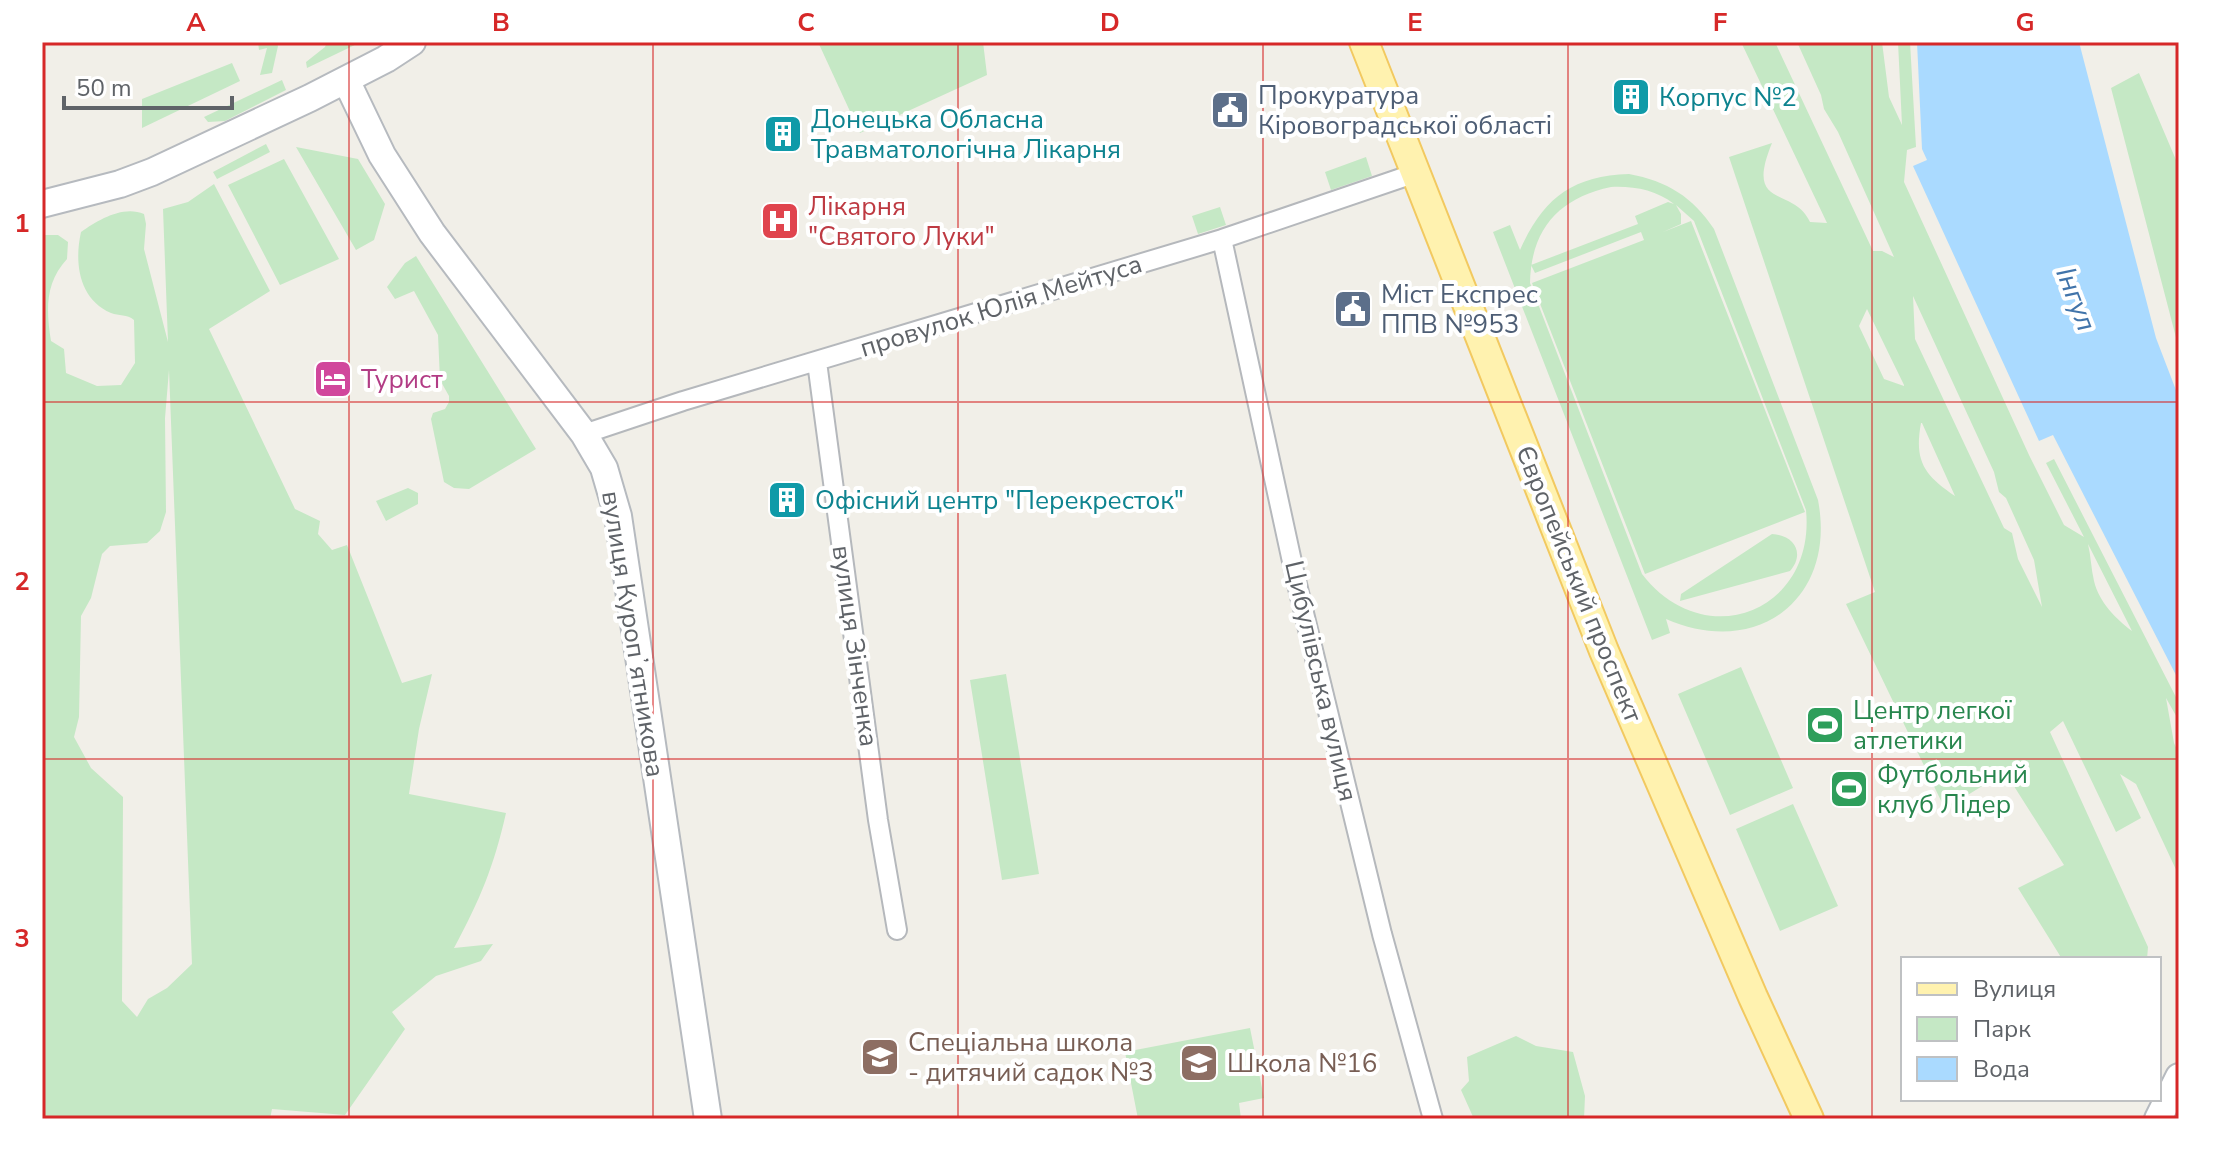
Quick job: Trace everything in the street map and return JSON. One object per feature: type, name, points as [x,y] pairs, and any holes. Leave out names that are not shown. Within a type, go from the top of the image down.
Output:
[{"type":"main road","name":"Європейський проспект","points":[[1364,42],[1604,651],[1809,1119]]},
{"type":"street","points":[[42,204],[120,184],[152,172],[346,80],[412,42]]},
{"type":"street","name":"вулиця Куропʼятникова","points":[[346,80],[382,155],[432,233],[584,434],[604,468],[618,516],[708,1119]]},
{"type":"street","name":"провулок Юлія Мейтуса","points":[[584,434],[683,401],[1222,239],[1416,173]]},
{"type":"street","name":"Цибулівська вулиця","points":[[1222,239],[1314,654],[1382,934],[1433,1119]]},
{"type":"street","name":"вулиця Зінченка","points":[[817,362],[878,820],[897,930]]},
{"type":"street","points":[[2158,1119],[2179,1077]]},
{"type":"green space","points":[[258,42],[276,42],[278,46],[272,73],[260,75],[267,48],[259,50]]},
{"type":"green space","points":[[327,42],[361,42],[307,68],[306,62]]},
{"type":"green space","points":[[818,42],[983,42],[987,75],[860,133]]},
{"type":"green space","points":[[1741,42],[1775,42],[1873,251],[1882,251],[1894,257],[1838,132],[1824,109],[1821,95],[1797,42],[1882,42],[1889,97],[1902,125],[1898,42],[1910,42],[1916,147],[1907,150],[1904,182],[2064,525],[2084,537],[2046,463],[2054,459],[2179,703],[2179,721],[2166,698],[2179,754],[2179,876],[2136,784],[2120,774],[2141,818],[2116,832],[2063,721],[2050,732],[2148,947],[2147,957],[2061,957],[2018,888],[2064,865],[2005,772],[1945,809],[1846,604],[1875,592],[1729,157],[1772,143],[1765,164],[1767,188],[1802,211],[1810,222],[1827,223]],"holes":[[[1913,296],[1994,472],[1999,492],[2006,498],[2034,560],[2042,607],[2018,559],[2012,533],[2004,528],[1915,339]],[[1867,309],[1904,386],[1884,379],[1859,326]],[[1922,423],[1955,496],[1936,481],[1924,466],[1919,447]],[[2088,544],[2132,631],[2114,615],[2100,596],[2094,581]]]},
{"type":"green space","points":[[232,63],[240,81],[142,128],[142,99]]},
{"type":"green space","points":[[2139,73],[2179,167],[2179,349],[2111,88]]},
{"type":"green space","points":[[282,80],[286,90],[225,121],[208,122],[204,117]]},
{"type":"green space","points":[[266,144],[270,152],[217,179],[213,172]]},
{"type":"green space","points":[[296,147],[358,159],[385,204],[374,240],[356,250]]},
{"type":"green space","points":[[1366,157],[1372,176],[1331,190],[1325,172]]},
{"type":"green space","points":[[284,159],[339,259],[280,285],[228,185]]},
{"type":"green space","points":[[1629,174],[1667,186],[1688,199],[1714,229],[1818,500],[1821,535],[1815,566],[1802,592],[1783,612],[1759,625],[1731,631],[1699,629],[1666,619],[1670,633],[1652,640],[1493,232],[1510,225],[1520,250],[1539,217],[1561,194],[1575,185]],"holes":[[[1611,187],[1636,188],[1660,195],[1674,204],[1668,202],[1635,216],[1638,224],[1532,265],[1542,232],[1551,219],[1563,208],[1593,192]],[[1676,205],[1694,221],[1806,510],[1804,545],[1793,574],[1775,596],[1751,611],[1724,616],[1695,613],[1667,599],[1642,574],[1530,283],[1531,266],[1535,273],[1641,232],[1644,240],[1532,283],[1645,574],[1805,512],[1691,221],[1663,232],[1681,224],[1681,214]]]},
{"type":"green space","points":[[214,184],[270,291],[209,329],[295,509],[320,521],[318,534],[332,550],[347,545],[402,683],[432,674],[419,729],[409,794],[506,813],[485,882],[454,948],[493,944],[481,961],[436,976],[392,1012],[405,1029],[345,1115],[272,1109],[270,1119],[42,1119],[42,235],[58,235],[68,242],[67,259],[51,287],[48,308],[51,341],[64,349],[66,373],[97,386],[121,385],[135,363],[134,320],[111,313],[92,299],[81,279],[79,268],[81,232],[119,213],[144,214],[144,249],[168,342],[163,209],[188,202]],"holes":[[[169,370],[192,964],[167,988],[148,999],[137,1017],[122,1001],[123,797],[91,768],[74,737],[79,717],[81,616],[91,598],[102,554],[110,546],[147,543],[160,531],[166,512],[165,418]]]},
{"type":"green space","points":[[1220,207],[1226,225],[1198,234],[1192,216]]},
{"type":"green space","points":[[416,256],[536,449],[469,489],[454,488],[444,482],[431,419],[433,413],[445,409],[449,402],[440,380],[438,335],[414,291],[395,299],[387,287],[405,263]]},
{"type":"green space","points":[[408,488],[418,493],[418,504],[386,521],[376,501]]},
{"type":"green space","points":[[1772,534],[1787,538],[1795,546],[1797,558],[1790,571],[1680,601],[1681,594]]},
{"type":"green space","points":[[1741,667],[1793,788],[1730,815],[1678,694]]},
{"type":"green space","points":[[1006,674],[1039,874],[1002,880],[970,680]]},
{"type":"green space","points":[[1793,804],[1838,906],[1780,931],[1736,829]]},
{"type":"green space","points":[[1250,1028],[1264,1098],[1239,1103],[1241,1119],[1138,1119],[1125,1052]]},
{"type":"green space","points":[[1516,1036],[1536,1046],[1573,1052],[1585,1096],[1584,1119],[1474,1119],[1461,1090],[1469,1081],[1467,1057]]},
{"type":"water","name":"Інгул","points":[[1917,42],[2079,42],[2156,338],[2179,398],[2179,681],[2053,435],[2039,441],[1913,166],[1927,160],[1922,149]]},
{"type":"place","name":"Корпус №2","points":[[1631,97]]},
{"type":"place","name":"Прокуратура Кіровоградської області","points":[[1230,110]]},
{"type":"place","name":"Донецька Обласна Травматологічна Лікарня","points":[[783,134]]},
{"type":"place","name":"Лікарня \"Святого Луки\"","points":[[780,221]]},
{"type":"place","name":"Міст Експрес ППВ №953","points":[[1353,309]]},
{"type":"place","name":"Турист","points":[[333,379]]},
{"type":"place","name":"Офісний центр \"Перекресток\"","points":[[787,500]]},
{"type":"place","name":"Центр легкої атлетики","points":[[1825,725]]},
{"type":"place","name":"Футбольний клуб Лідер","points":[[1849,789]]},
{"type":"place","name":"Спеціальна школа - дитячий садок №3","points":[[880,1057]]},
{"type":"place","name":"Школа №16","points":[[1199,1063]]}]
